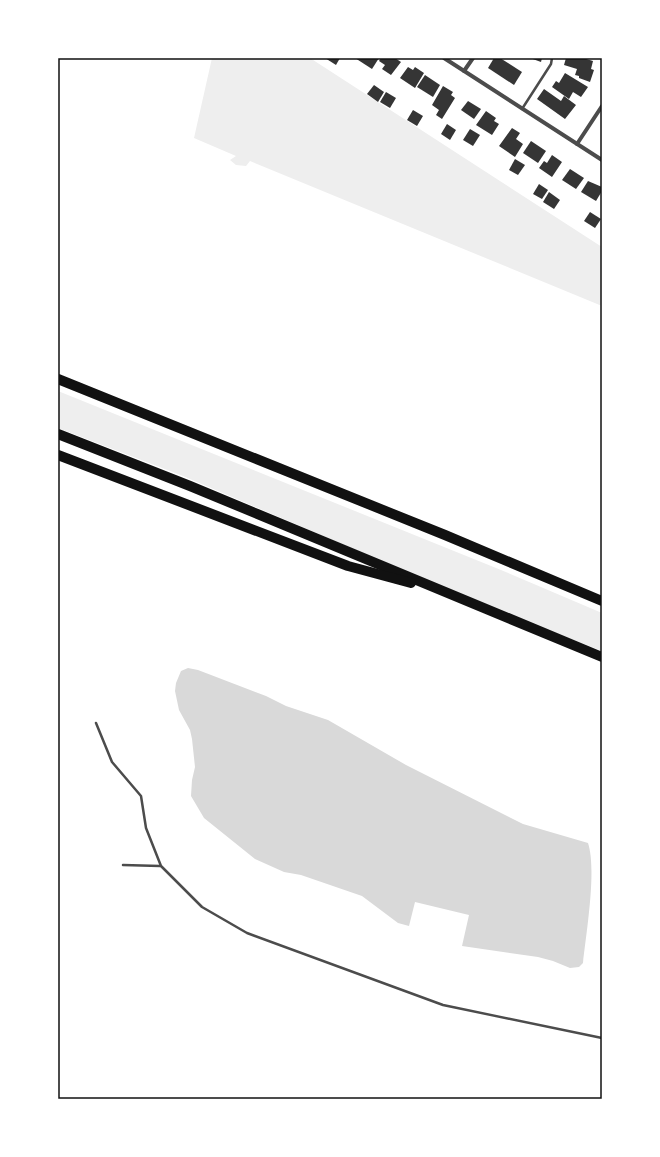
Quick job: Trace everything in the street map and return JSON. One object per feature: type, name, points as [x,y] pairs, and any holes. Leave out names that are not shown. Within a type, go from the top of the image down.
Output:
[{"type":"highway","points":[[58,373],[82,388]]},
{"type":"highway","points":[[58,379],[602,601]]},
{"type":"highway","points":[[58,434],[602,657]]},
{"type":"highway","points":[[58,455],[348,566],[450,594]]},
{"type":"street","points":[[444,58],[522,110],[602,160]]},
{"type":"street","points":[[464,71],[473,58]]},
{"type":"street","points":[[577,144],[602,106]]},
{"type":"lane","points":[[522,110],[551,64],[552,58]]},
{"type":"lane","points":[[96,723],[112,762],[141,796],[146,828],[160,866],[202,907],[247,932],[443,1005],[602,1038]]},
{"type":"lane","points":[[123,865],[160,866]]},
{"type":"shaded area","points":[[212,58],[310,58],[602,247],[602,306],[250,161],[246,166],[236,165],[230,160],[236,156],[194,138]]},
{"type":"shaded area","points":[[58,391],[501,570],[602,613],[602,651],[492,608],[183,476],[58,428]]},
{"type":"shaded area","points":[[188,668],[198,670],[266,696],[286,706],[328,720],[406,765],[523,824],[588,843],[591,885],[583,963],[579,967],[570,968],[538,957],[462,946],[469,915],[415,902],[409,926],[398,923],[362,896],[301,875],[284,872],[255,859],[204,818],[191,796],[195,767],[192,739],[190,730],[179,710],[175,691],[176,683],[181,671]]},
{"type":"building","points":[[325,58],[340,58],[336,65]]},
{"type":"building","points":[[355,58],[379,58],[372,69]]},
{"type":"building","points":[[381,58],[395,58],[401,62],[391,75],[382,69],[385,65],[379,61]]},
{"type":"building","points":[[494,58],[500,58],[522,72],[514,85],[488,68]]},
{"type":"building","points":[[530,58],[542,58],[541,62]]},
{"type":"building","points":[[566,58],[583,58],[593,61],[591,69],[594,70],[590,82],[575,75],[577,69],[564,65]]},
{"type":"building","points":[[408,67],[413,70],[415,67],[424,73],[415,88],[400,78]]},
{"type":"building","points":[[565,73],[588,87],[581,97],[573,92],[569,99],[552,87],[556,81],[559,83]]},
{"type":"building","points":[[425,75],[440,85],[433,97],[417,87]]},
{"type":"building","points":[[374,85],[384,92],[378,102],[367,94]]},
{"type":"building","points":[[443,86],[453,92],[451,95],[455,98],[442,119],[436,115],[439,110],[432,105]]},
{"type":"building","points":[[544,89],[561,101],[564,96],[576,105],[565,119],[537,99]]},
{"type":"building","points":[[386,92],[396,98],[390,108],[380,102]]},
{"type":"building","points":[[468,101],[481,109],[474,119],[461,110]]},
{"type":"building","points":[[413,110],[423,116],[417,126],[407,120]]},
{"type":"building","points":[[486,111],[496,118],[494,121],[499,124],[492,135],[476,125]]},
{"type":"building","points":[[447,124],[456,130],[450,140],[441,134]]},
{"type":"building","points":[[512,128],[520,133],[516,139],[523,144],[515,157],[499,146]]},
{"type":"building","points":[[470,129],[480,135],[473,146],[463,140]]},
{"type":"building","points":[[531,141],[546,151],[538,163],[523,153]]},
{"type":"building","points":[[552,155],[562,162],[552,177],[539,168],[544,161],[547,163]]},
{"type":"building","points":[[515,159],[525,165],[518,175],[509,170]]},
{"type":"building","points":[[570,169],[584,178],[576,189],[562,180]]},
{"type":"building","points":[[588,181],[602,187],[602,191],[596,201],[581,192]]},
{"type":"building","points":[[539,184],[548,190],[542,199],[533,194]]},
{"type":"building","points":[[549,192],[560,200],[554,209],[543,202]]},
{"type":"building","points":[[590,212],[601,219],[595,228],[584,221]]}]
